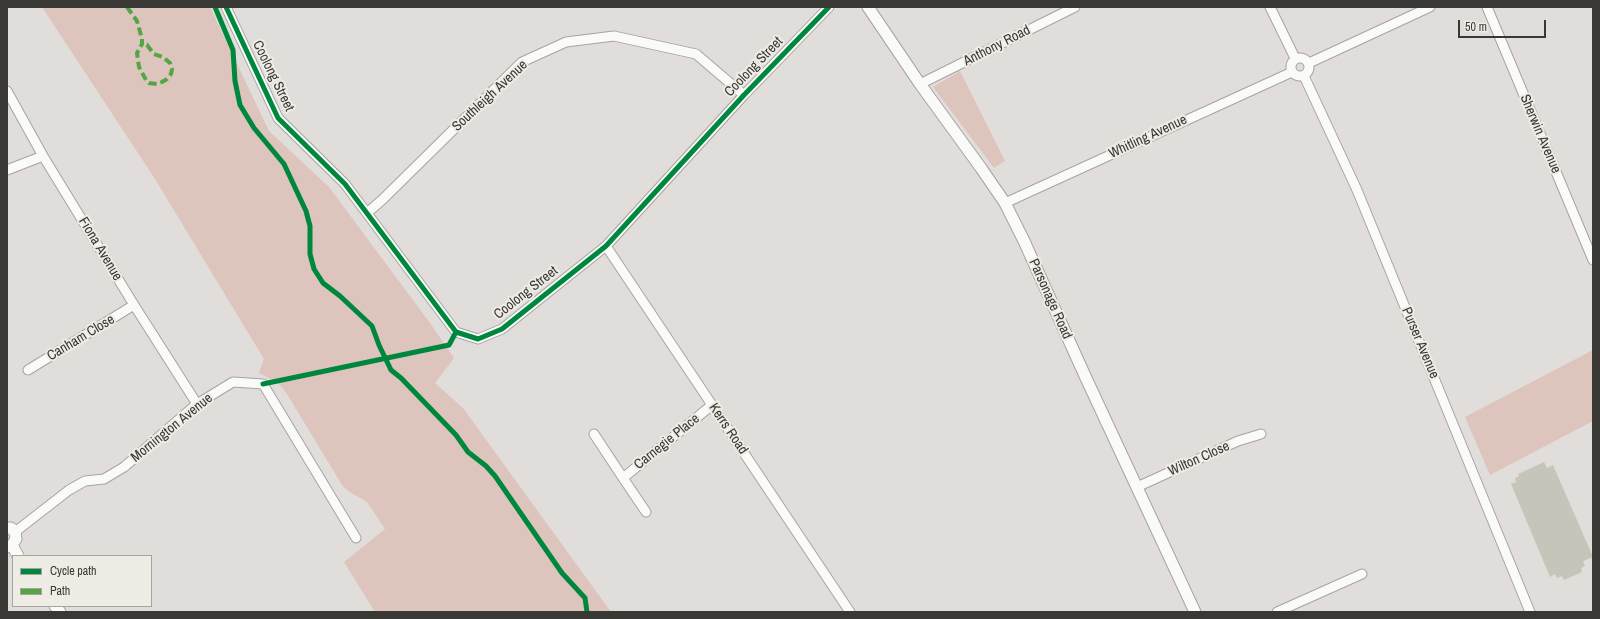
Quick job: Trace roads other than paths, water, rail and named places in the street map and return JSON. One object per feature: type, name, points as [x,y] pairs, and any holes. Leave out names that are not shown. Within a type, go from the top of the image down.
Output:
[{"type":"street","name":"Coolong Street","points":[[226,7],[278,118],[336,173],[456,332],[478,339],[502,329],[606,246],[744,95],[829,7]]},
{"type":"street","name":"Parsonage Road","points":[[868,7],[920,84],[1005,203],[1024,241],[1195,612]]},
{"type":"street","name":"Anthony Road","points":[[920,84],[1074,7]]},
{"type":"street","points":[[1270,7],[1295,58]]},
{"type":"street","points":[[1309,63],[1430,7]]},
{"type":"street","name":"Sherwin Avenue","points":[[1487,7],[1593,260]]},
{"type":"street","name":"Southleigh Avenue","points":[[366,213],[382,200],[522,62],[566,42],[614,36],[696,54],[744,95]]},
{"type":"street","points":[[1295,58],[1303,58],[1309,63]]},
{"type":"street","points":[[1295,58],[1291,65],[1292,72],[1297,76],[1304,76],[1308,71],[1309,63]]},
{"type":"street","name":"Whitling Avenue","points":[[1005,203],[1292,72]]},
{"type":"street","name":"Purser Avenue","points":[[1304,76],[1358,190],[1530,612]]},
{"type":"street","name":"Fiona Avenue","points":[[7,91],[43,156],[134,305],[197,404]]},
{"type":"street","points":[[7,170],[43,156]]},
{"type":"street","name":"Kerrs Road","points":[[606,246],[850,612]]},
{"type":"street","name":"Canham Close","points":[[28,370],[134,305]]},
{"type":"street","name":"Mornington Avenue","points":[[11,530],[69,490],[85,481],[104,478],[124,467],[197,404],[233,382],[263,384],[356,538]]},
{"type":"street","name":"Carnegie Place","points":[[623,478],[712,405]]},
{"type":"street","name":"Carnegie Place","points":[[594,434],[646,512]]},
{"type":"street","name":"Wilton Close","points":[[1137,487],[1238,441],[1261,434]]},
{"type":"street","points":[[11,530],[16,539],[10,546],[17,555]]},
{"type":"street","points":[[1277,612],[1362,574]]}]
